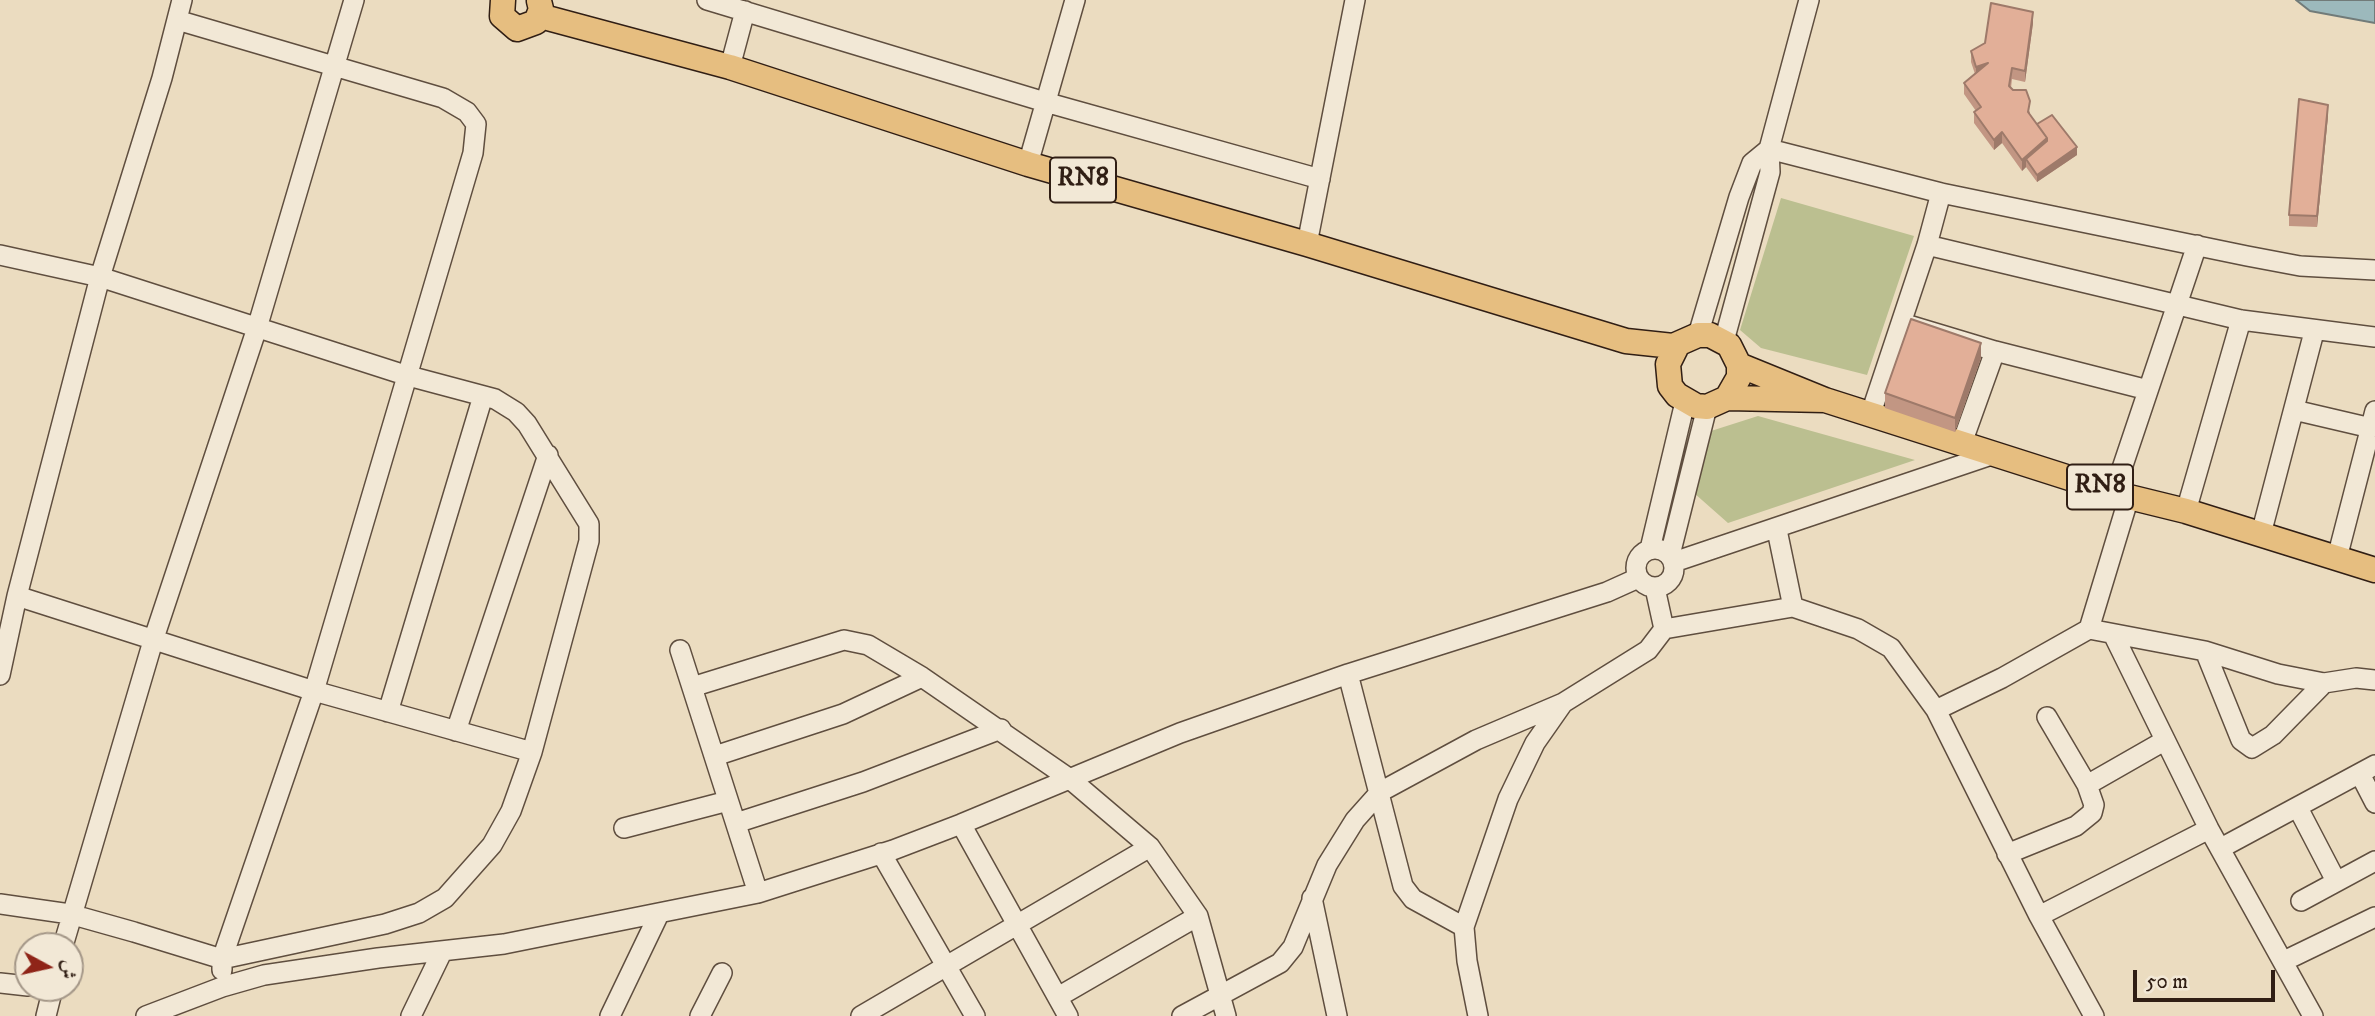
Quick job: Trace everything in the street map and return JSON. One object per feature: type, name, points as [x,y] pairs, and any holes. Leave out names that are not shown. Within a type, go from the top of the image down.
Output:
[{"type":"main road","points":[[500,1],[502,16],[517,29],[531,26],[539,8]]},
{"type":"main road","name":"RN8","points":[[539,8],[1028,164],[1307,244],[1626,341],[1688,339],[1710,335],[1724,341]]},
{"type":"main road","points":[[1667,375],[1671,353],[1688,339]]},
{"type":"main road","name":"RN8","points":[[1626,341],[1667,375],[1670,386],[1707,402],[1825,400]]},
{"type":"main road","points":[[1707,402],[1739,377],[1736,355],[1724,341]]},
{"type":"main road","name":"RN8","points":[[1739,365],[1870,416],[2375,570]]},
{"type":"street","points":[[0,675],[17,596],[100,277],[182,0]]},
{"type":"street","points":[[66,932],[153,641],[257,328],[354,0]]},
{"type":"street","points":[[707,0],[1045,102],[1320,178]]},
{"type":"street","points":[[1028,164],[1075,0]]},
{"type":"street","points":[[1307,244],[1355,0]]},
{"type":"street","points":[[1724,341],[1770,172],[1769,149],[1809,0]]},
{"type":"street","points":[[730,67],[745,12]]},
{"type":"street","points":[[177,20],[443,97],[467,112],[476,124],[474,153],[405,375],[314,691],[222,959],[222,987]]},
{"type":"street","points":[[1769,149],[1941,193],[2300,266],[2375,270]]},
{"type":"street","points":[[1688,339],[1752,163],[1769,149]]},
{"type":"street","points":[[1870,416],[1927,245],[1941,193]]},
{"type":"street","points":[[1927,245],[2241,320],[2314,332],[2375,337]]},
{"type":"street","points":[[2089,629],[2148,390],[2197,245]]},
{"type":"street","points":[[0,255],[100,277],[405,375],[483,396],[516,412],[548,455],[589,524],[589,541],[532,752],[511,811],[492,845],[445,898],[419,913],[385,924],[222,959],[71,914],[0,904]]},
{"type":"street","points":[[2186,511],[2241,320]]},
{"type":"street","points":[[1902,323],[1995,351],[2148,390]]},
{"type":"street","points":[[2261,534],[2314,332]]},
{"type":"street","points":[[1962,443],[1995,351]]},
{"type":"street","points":[[388,712],[483,396]]},
{"type":"street","points":[[1650,550],[1707,402]]},
{"type":"street","points":[[1672,559],[1657,549],[1650,550],[1639,558],[1638,578],[1656,588],[1669,583],[1673,576],[1672,559],[1707,402]]},
{"type":"street","points":[[2294,410],[2373,420],[2337,558]]},
{"type":"street","points":[[1672,559],[1777,530],[1997,453]]},
{"type":"street","points":[[456,731],[548,455]]},
{"type":"street","points":[[1777,530],[1793,607]]},
{"type":"street","points":[[146,1016],[222,987],[264,975],[317,966],[504,944],[758,893],[961,824],[1180,733],[1348,674],[1594,597],[1638,578]]},
{"type":"street","points":[[1656,588],[1664,629]]},
{"type":"street","points":[[17,596],[314,691],[532,752]]},
{"type":"street","points":[[1182,1016],[1280,963],[1293,947],[1327,865],[1355,820],[1380,792],[1476,740],[1563,702],[1648,650],[1664,629],[1793,607],[1858,629],[1891,648],[1936,710],[2039,916],[2094,1016]]},
{"type":"street","points":[[1936,710],[2002,678],[2089,629],[2205,651],[2278,674],[2325,683],[2356,678],[2375,680]]},
{"type":"street","points":[[2113,634],[2209,829],[2313,1016]]},
{"type":"street","points":[[692,687],[844,639],[868,645],[922,677],[1070,779],[1150,847],[1198,916],[1226,1016]]},
{"type":"street","points":[[680,650],[758,893]]},
{"type":"street","points":[[2205,651],[2241,740],[2252,748],[2273,735],[2325,683]]},
{"type":"street","points":[[1348,674],[1407,894],[1464,927]]},
{"type":"street","points":[[715,757],[843,714],[922,677]]},
{"type":"street","points":[[1478,1016],[1466,961],[1464,927],[1508,799],[1535,743],[1563,702]]},
{"type":"street","points":[[2007,854],[2086,820],[2094,805],[2087,785],[2047,717]]},
{"type":"street","points":[[736,823],[863,782],[1001,729]]},
{"type":"street","points":[[2087,785],[2164,741]]},
{"type":"street","points":[[2221,848],[2367,769],[2375,803]]},
{"type":"street","points":[[624,828],[728,801]]},
{"type":"street","points":[[2298,808],[2336,881]]},
{"type":"street","points":[[961,824],[1068,1016]]},
{"type":"street","points":[[2039,916],[2209,829]]},
{"type":"street","points":[[861,1016],[945,964],[1150,847]]},
{"type":"street","points":[[881,853],[975,1016]]},
{"type":"street","points":[[2301,901],[2375,861]]},
{"type":"street","points":[[1312,898],[1337,1016]]},
{"type":"street","points":[[610,1016],[659,914]]},
{"type":"street","points":[[1058,997],[1198,916]]},
{"type":"street","points":[[2284,961],[2375,917]]},
{"type":"street","points":[[411,1016],[442,951]]},
{"type":"street","points":[[700,1016],[722,973]]},
{"type":"green space","points":[[1781,198],[1914,236],[1867,375],[1761,348],[1740,330]]},
{"type":"green space","points":[[1758,416],[1915,460],[1728,523],[1694,493],[1711,431]]},
{"type":"water","points":[[2296,0],[2375,0],[2375,23],[2310,11]]},
{"type":"building","points":[[1991,3],[2033,12],[2025,71],[2012,68],[2009,86],[2013,90],[2026,90],[2030,101],[2028,112],[2047,138],[2022,160],[2002,132],[1994,140],[1974,112],[1981,107],[1964,83],[1988,63],[1976,67],[1971,51],[1985,43]]},
{"type":"building","points":[[2299,99],[2328,105],[2317,216],[2289,215]]},
{"type":"building","points":[[2052,115],[2077,147],[2037,175],[2026,159],[2047,141],[2037,124]]},
{"type":"building","points":[[1911,319],[1981,343],[1955,418],[1885,393]]}]
